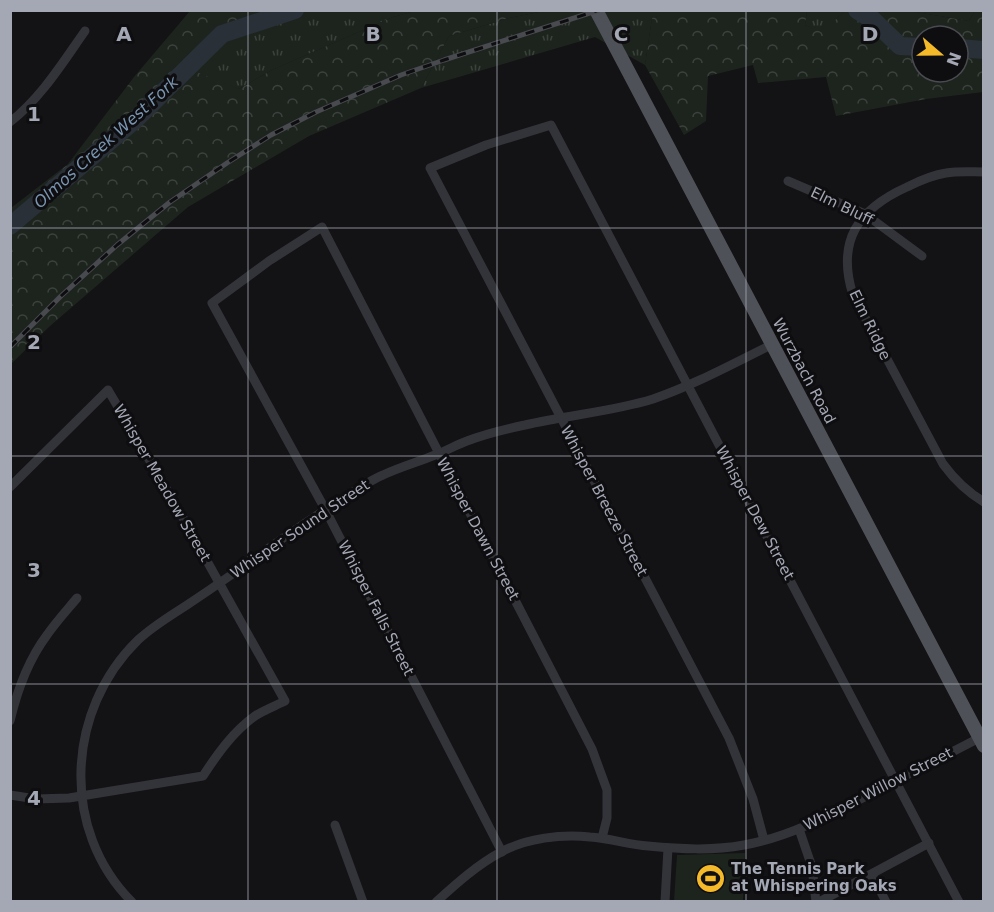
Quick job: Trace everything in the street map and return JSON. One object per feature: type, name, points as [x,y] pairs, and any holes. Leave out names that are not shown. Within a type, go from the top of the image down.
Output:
[{"type":"main road","name":"Wurzbach Road","points":[[596,10],[981,742]]},
{"type":"street","points":[[10,122],[34,100],[86,31]]},
{"type":"street","name":"Whisper Breeze Street","points":[[551,125],[486,145],[430,168],[729,738],[753,799],[764,840]]},
{"type":"street","name":"Whisper Dew Street","points":[[551,125],[959,902]]},
{"type":"street","name":"Elm Ridge","points":[[984,172],[946,173],[922,180],[886,197],[865,214],[853,233],[847,264],[853,294],[943,464],[968,492],[984,502]]},
{"type":"street","name":"Elm Bluff","points":[[788,181],[865,214],[922,256]]},
{"type":"street","name":"Whisper Falls Street","points":[[322,227],[269,261],[212,303],[325,509],[502,852]]},
{"type":"street","name":"Whisper Dawn Street","points":[[322,227],[592,749],[607,790],[606,818],[602,838]]},
{"type":"street","name":"Whisper Sound Street","points":[[82,796],[84,738],[96,701],[114,668],[140,639],[157,625],[325,509],[381,475],[469,440],[526,425],[623,408],[652,399],[688,386],[771,345]]},
{"type":"street","name":"Whisper Meadow Street","points":[[10,487],[108,390],[220,583],[285,701],[257,715],[238,730],[223,746],[203,776],[82,796]]},
{"type":"street","points":[[10,721],[21,685],[32,660],[46,636],[77,598]]},
{"type":"street","name":"Whisper Willow Street","points":[[436,902],[472,870],[502,852],[519,844],[553,837],[571,835],[685,849],[718,848],[764,840],[799,829],[826,817],[896,780],[981,742]]},
{"type":"street","points":[[10,795],[36,799],[82,796],[89,829],[103,864],[117,886],[132,902]]},
{"type":"street","points":[[335,825],[363,902]]},
{"type":"street","points":[[799,829],[812,867],[818,902],[929,843]]},
{"type":"street","points":[[665,902],[668,848]]},
{"type":"street","points":[[872,874],[886,902]]},
{"type":"green space","points":[[676,10],[807,11],[805,25],[824,33],[846,11],[866,11],[883,22],[892,14],[916,12],[969,21],[975,11],[983,11],[983,92],[926,99],[836,116],[826,77],[758,83],[753,65],[708,76],[706,121],[684,135],[645,65],[652,18]]},
{"type":"green space","points":[[190,11],[276,11],[205,55],[194,71],[239,89],[272,70],[393,17],[415,11],[544,11],[509,18],[449,36],[421,88],[309,136],[188,207],[50,326],[11,364],[11,208],[68,164],[134,77]]},
{"type":"green space","points":[[276,11],[415,11],[393,17],[272,70],[239,89],[193,72],[204,55]]},
{"type":"green space","points":[[544,11],[676,11],[652,18],[645,65],[595,37],[421,88],[449,36],[509,18]]},
{"type":"green space","points":[[807,11],[846,11],[824,34],[805,25]]},
{"type":"green space","points":[[866,11],[975,11],[969,21],[916,12],[883,22]]},
{"type":"green space","name":"The Tennis Park at Whispering Oaks","points":[[745,853],[743,901],[674,901],[677,855]]},
{"type":"waterway","name":"Olmos Creek West Fork","points":[[10,226],[135,120],[222,34],[295,10]]},
{"type":"waterway","name":"Olmos Creek West Fork","points":[[857,10],[873,20],[900,46],[910,46]]},
{"type":"waterway","name":"Olmos Creek West Fork","points":[[970,49],[984,50]]},
{"type":"railway","points":[[10,347],[117,245],[170,202],[271,135],[316,112],[401,75],[599,10]]},
{"type":"place","name":"The Tennis Park at Whispering Oaks","points":[[710,878]]}]
